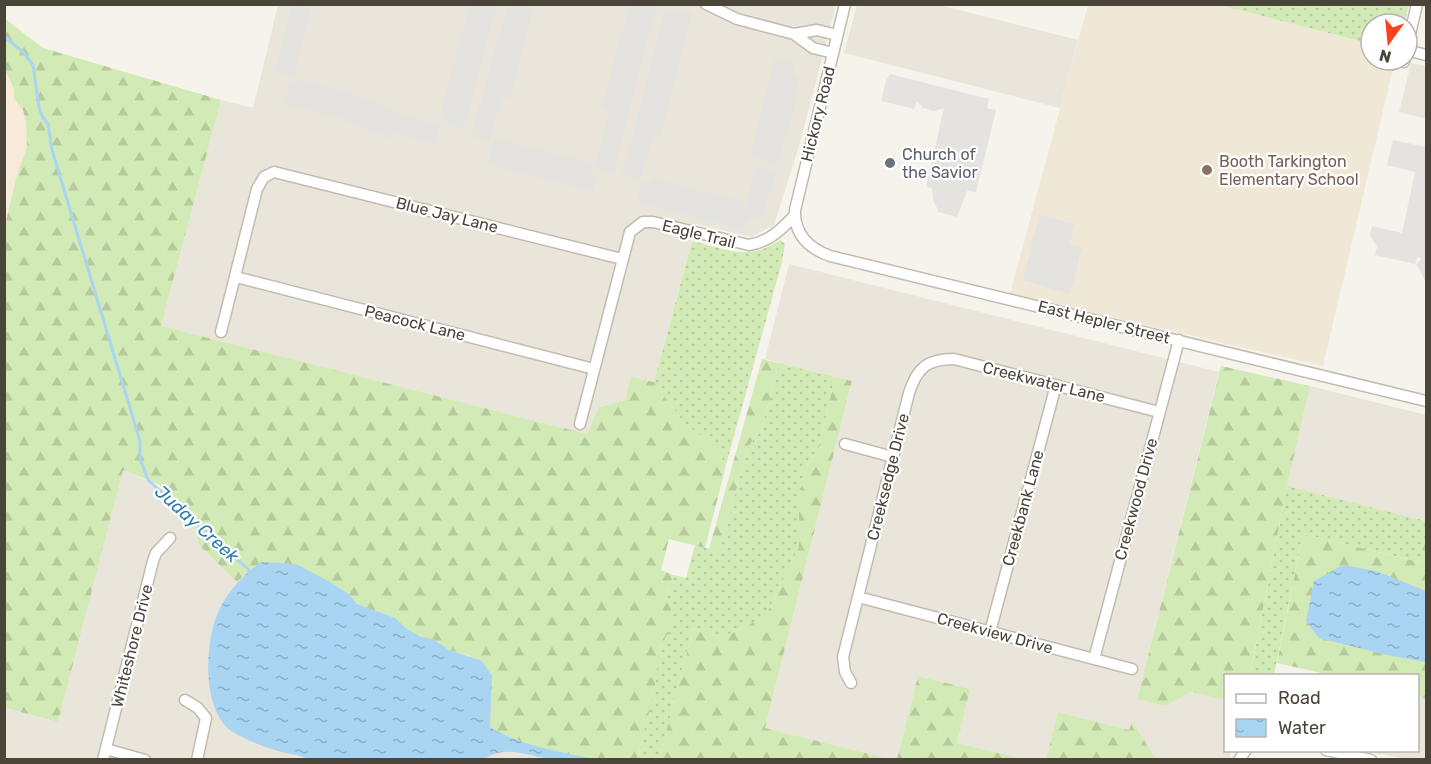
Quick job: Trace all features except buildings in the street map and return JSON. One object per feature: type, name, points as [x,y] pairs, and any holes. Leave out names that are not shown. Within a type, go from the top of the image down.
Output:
[{"type":"street","points":[[706,4],[737,19],[794,34],[813,48],[833,53]]},
{"type":"street","name":"Hickory Road","points":[[795,220],[796,200],[845,4]]},
{"type":"street","points":[[794,34],[817,30],[837,35]]},
{"type":"street","name":"Blue Jay Lane","points":[[236,277],[257,189],[264,177],[272,173],[291,175],[622,259]]},
{"type":"street","name":"Eagle Trail","points":[[580,424],[630,232],[643,222],[749,244],[763,242],[795,220]]},
{"type":"street","name":"East Hepler Street","points":[[795,220],[799,233],[805,241],[812,248],[830,256],[1426,401]]},
{"type":"street","points":[[221,332],[236,277]]},
{"type":"street","name":"Peacock Lane","points":[[236,277],[594,369]]},
{"type":"street","name":"Creekwood Drive","points":[[1094,659],[1179,340]]},
{"type":"street","name":"Creekwater Lane","points":[[927,360],[954,359],[1159,412]]},
{"type":"street","name":"Creeksedge Drive","points":[[851,683],[845,672],[843,657],[912,385],[927,360]]},
{"type":"street","name":"Creekbank Lane","points":[[990,632],[1056,385]]},
{"type":"street","points":[[845,444],[893,457]]},
{"type":"street","name":"Whiteshore Drive","points":[[104,754],[153,561],[156,553],[170,538]]},
{"type":"street","name":"Creekview Drive","points":[[858,597],[1132,669]]},
{"type":"street","points":[[185,700],[198,708],[206,718],[197,759]]},
{"type":"street","points":[[1336,752],[1371,759]]},
{"type":"street","points":[[104,754],[145,759]]},
{"type":"shaded area","points":[[292,4],[311,5],[294,76],[275,72]]},
{"type":"shaded area","points":[[508,4],[534,5],[510,99],[502,97],[490,142],[471,136]]},
{"type":"shaded area","points":[[278,5],[836,5],[799,146],[774,225],[751,237],[696,224],[654,382],[631,378],[625,400],[599,407],[587,434],[161,326],[221,100],[253,108]]},
{"type":"shaded area","points":[[469,5],[497,5],[464,128],[445,123],[446,120],[440,118]]},
{"type":"shaded area","points":[[629,5],[657,5],[613,173],[595,168],[609,111],[602,108]]},
{"type":"shaded area","points":[[857,5],[939,5],[1078,40],[1060,108],[844,53]]},
{"type":"shaded area","name":"Booth Tarkington Elementary School","points":[[1088,5],[1220,5],[1359,41],[1359,72],[1392,72],[1323,366],[1010,294]]},
{"type":"shaded area","points":[[665,9],[692,13],[660,138],[653,137],[640,179],[622,175]]},
{"type":"shaded area","points":[[775,58],[794,63],[792,74],[798,75],[795,106],[778,164],[750,157]]},
{"type":"shaded area","points":[[1419,65],[1426,66],[1426,119],[1399,112],[1409,72],[1419,72]]},
{"type":"shaded area","points":[[5,69],[14,89],[14,99],[23,110],[27,147],[16,179],[5,230]]},
{"type":"shaded area","points":[[890,74],[989,99],[987,108],[996,110],[976,192],[967,191],[957,217],[939,212],[933,200],[932,188],[926,187],[944,108],[934,111],[923,108],[917,101],[914,109],[881,101]]},
{"type":"shaded area","points":[[297,79],[353,94],[403,115],[440,126],[434,144],[394,132],[389,139],[339,118],[284,104],[289,85],[295,86]]},
{"type":"shaded area","points":[[494,138],[593,163],[591,170],[596,182],[593,191],[488,164]]},
{"type":"shaded area","points":[[1393,140],[1426,147],[1426,282],[1416,264],[1422,259],[1417,257],[1415,264],[1375,255],[1377,247],[1370,235],[1372,226],[1402,233],[1415,172],[1387,165]]},
{"type":"shaded area","points":[[757,166],[776,171],[763,217],[753,218],[745,223],[743,230],[637,202],[643,181],[652,184],[653,179],[744,202],[743,208],[746,210],[749,209],[746,204]]},
{"type":"shaded area","points":[[1039,215],[1075,224],[1070,244],[1082,247],[1070,294],[1023,280]]},
{"type":"shaded area","points":[[789,264],[1219,372],[1137,698],[1166,706],[1191,692],[1224,700],[1224,752],[1231,752],[1229,759],[1156,759],[1132,721],[1129,730],[1058,712],[1046,759],[1023,759],[957,743],[970,689],[918,676],[897,759],[765,728],[852,382],[765,359]]},
{"type":"shaded area","points":[[1310,386],[1426,415],[1426,521],[1287,486]]},
{"type":"shaded area","points":[[123,469],[590,703],[577,760],[5,759],[4,708],[58,722]]},
{"type":"shaded area","points":[[1419,696],[1426,699],[1426,759],[1408,759],[1370,752],[1419,752]]},
{"type":"green space","points":[[1409,4],[1407,12],[1359,12],[1359,41],[1220,5]]},
{"type":"green space","points":[[4,18],[43,48],[221,100],[161,326],[587,434],[599,407],[625,400],[631,377],[654,382],[684,423],[715,447],[726,465],[705,548],[669,539],[661,570],[673,575],[666,599],[673,614],[673,628],[663,641],[658,655],[655,685],[637,759],[599,760],[569,755],[525,743],[490,727],[492,676],[469,655],[449,650],[433,639],[421,637],[407,629],[395,618],[357,604],[350,595],[249,571],[237,582],[199,545],[193,514],[158,484],[123,470],[58,722],[5,708],[4,230],[16,179],[27,147],[23,110],[14,99],[14,89],[5,69]]},
{"type":"green space","points":[[780,240],[785,244],[782,262],[726,465],[715,447],[684,423],[654,382],[692,241],[726,250],[747,252],[758,251]]},
{"type":"green space","points":[[762,359],[779,363],[762,428],[748,447],[719,552],[709,549]]},
{"type":"green space","points":[[779,363],[835,377],[819,447],[808,463],[799,496],[799,547],[765,617],[723,637],[693,629],[659,759],[637,760],[655,684],[657,655],[673,614],[666,599],[673,575],[686,578],[695,545],[719,551],[748,447],[762,428]]},
{"type":"green space","points":[[1221,366],[1310,386],[1287,486],[1250,674],[1224,674],[1224,700],[1191,692],[1166,706],[1137,699]]},
{"type":"green space","points":[[835,377],[852,381],[765,728],[890,759],[659,759],[693,629],[723,637],[765,617],[799,547],[799,496],[808,463],[819,447]]},
{"type":"green space","points":[[1287,486],[1426,521],[1426,536],[1420,562],[1303,534],[1274,674],[1250,674]]},
{"type":"green space","points":[[1303,534],[1419,562],[1426,536],[1426,699],[1419,696],[1419,674],[1326,674],[1277,663]]},
{"type":"green space","points":[[918,676],[970,689],[957,743],[1023,759],[897,759]]},
{"type":"green space","points":[[1058,712],[1129,730],[1132,721],[1156,759],[1046,759]]},
{"type":"water","points":[[261,562],[296,564],[350,595],[357,604],[395,618],[407,629],[421,637],[433,639],[449,650],[482,661],[492,676],[490,727],[514,739],[593,759],[560,760],[507,752],[491,755],[484,760],[307,759],[262,746],[230,730],[214,707],[210,692],[208,659],[210,643],[217,615],[225,599],[241,579]]},
{"type":"water","points":[[1343,565],[1376,571],[1426,591],[1426,662],[1319,638],[1306,621],[1314,581]]},
{"type":"waterway","name":"Juday Creek","points":[[4,36],[25,54],[33,65],[39,107],[48,124],[52,150],[137,431],[140,458],[148,480],[249,570],[249,574]]},
{"type":"place","name":"Church of the Savior","points":[[890,163]]},
{"type":"place","name":"Booth Tarkington Elementary School","points":[[1207,170]]}]
